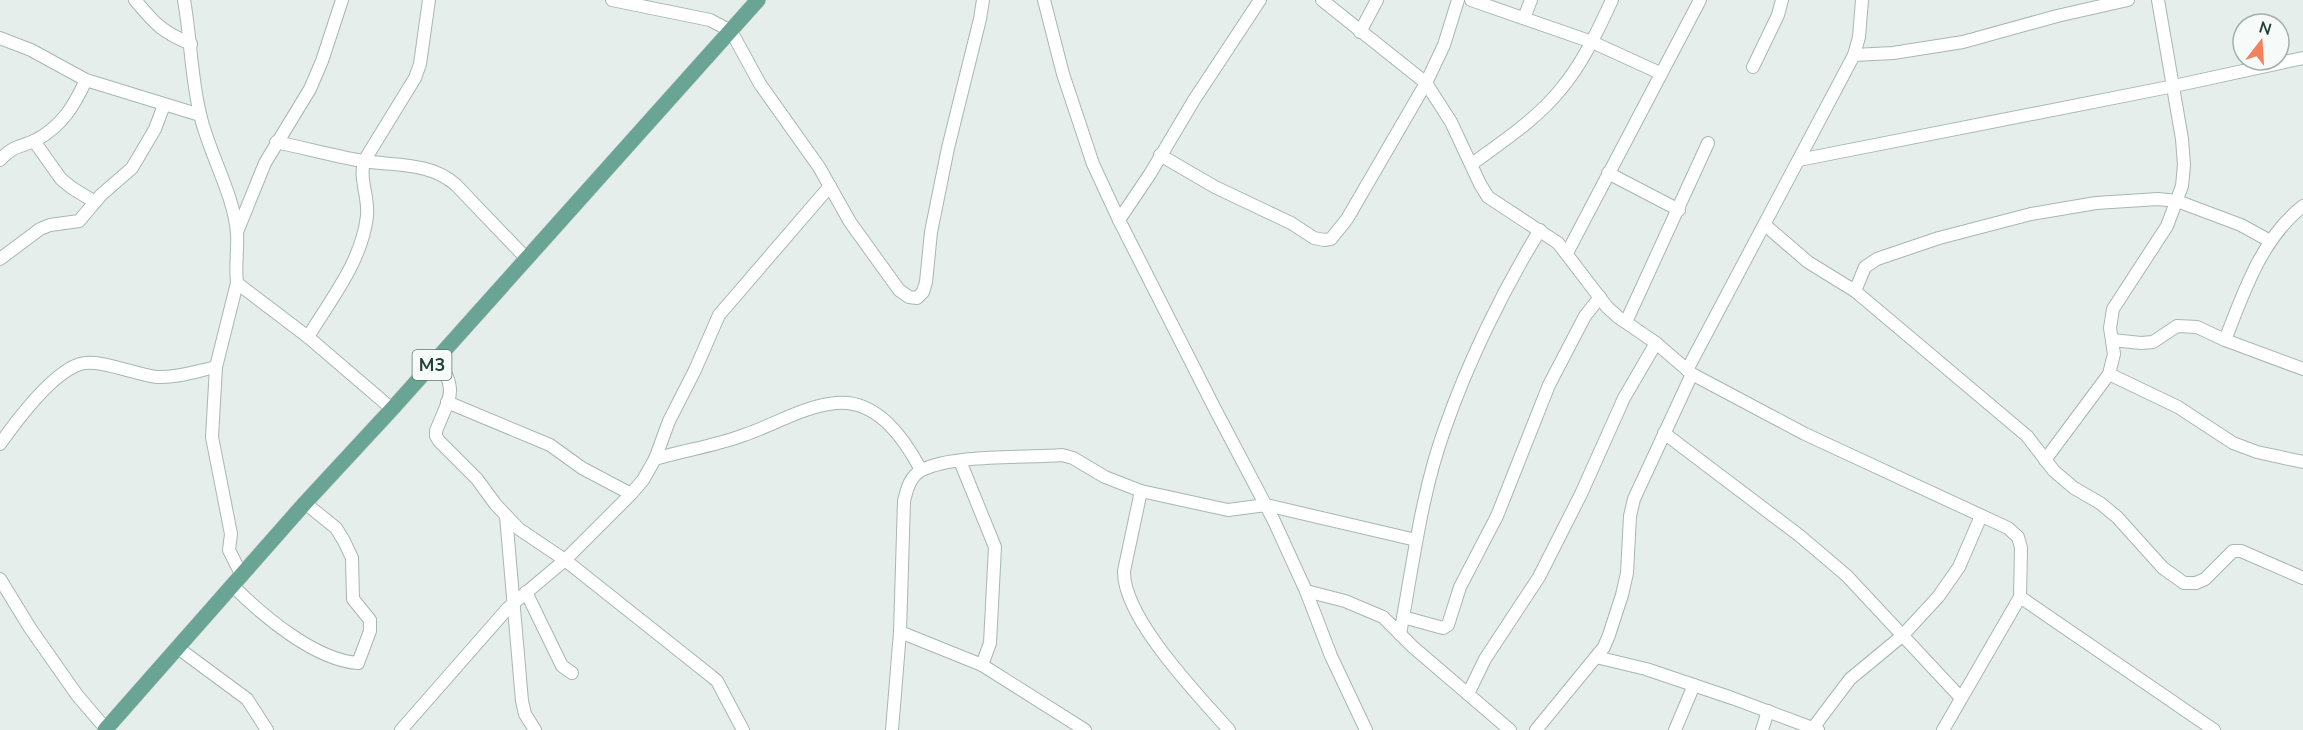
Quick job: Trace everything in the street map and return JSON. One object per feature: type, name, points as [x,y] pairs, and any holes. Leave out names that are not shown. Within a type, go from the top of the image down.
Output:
[{"type":"main road","name":"M3","points":[[105,729],[305,503],[758,0]]},
{"type":"street","points":[[135,0],[155,24],[169,35],[191,44]]},
{"type":"street","points":[[184,0],[191,44],[192,71],[200,115],[233,212],[237,233],[237,283],[216,367],[213,437],[231,537],[229,550],[238,581],[265,616],[322,654],[358,663],[370,631],[370,620],[353,599],[352,558],[336,528],[305,503]]},
{"type":"street","points":[[237,233],[265,163],[310,89],[322,61],[342,0]]},
{"type":"street","points":[[308,337],[354,261],[362,241],[368,213],[362,171],[364,161],[415,78],[420,64],[429,0]]},
{"type":"street","points":[[612,0],[710,20],[731,31],[760,84],[819,167],[850,222],[899,290],[909,297],[917,298],[923,292],[926,282],[931,232],[945,159],[983,0]]},
{"type":"street","points":[[1044,0],[1080,129],[1093,164],[1119,220],[1266,505],[1306,591],[1331,656],[1366,730]]},
{"type":"street","points":[[1119,220],[1260,0]]},
{"type":"street","points":[[1322,0],[1426,83],[1451,122],[1488,197],[1558,243],[1607,307],[1656,343],[1690,372],[1805,435],[2008,528],[2018,537],[2021,548],[2020,597],[1942,730]]},
{"type":"street","points":[[1360,32],[1377,0]]},
{"type":"street","points":[[1160,155],[1215,187],[1291,223],[1314,238],[1331,239],[1347,219],[1426,83],[1444,45],[1458,0]]},
{"type":"street","points":[[1471,0],[1592,42],[1660,73]]},
{"type":"street","points":[[1524,18],[1531,0]]},
{"type":"street","points":[[1472,164],[1541,111],[1562,88],[1592,42],[1612,0]]},
{"type":"street","points":[[1567,253],[1700,0]]},
{"type":"street","points":[[1753,68],[1778,15],[1782,0]]},
{"type":"street","points":[[1536,730],[1605,647],[1627,573],[1629,516],[1634,499],[1690,372],[1854,56],[1859,37],[1862,0]]},
{"type":"street","points":[[1854,56],[1893,53],[1963,42],[2128,0]]},
{"type":"street","points":[[2045,460],[2109,374],[2114,354],[2110,327],[2113,309],[2167,226],[2182,186],[2184,165],[2182,139],[2158,0]]},
{"type":"street","points":[[0,38],[31,50],[86,80],[200,115]]},
{"type":"street","points":[[1799,160],[2174,86],[2303,58]]},
{"type":"street","points":[[0,160],[14,147],[34,141],[57,127],[75,105],[86,80]]},
{"type":"street","points":[[0,259],[40,228],[79,221],[137,161],[155,129],[164,105]]},
{"type":"street","points":[[34,141],[61,179],[96,202]]},
{"type":"street","points":[[276,142],[364,161],[435,171],[447,177],[525,258]]},
{"type":"street","points":[[1626,322],[1708,143]]},
{"type":"street","points":[[1608,173],[1679,210]]},
{"type":"street","points":[[401,730],[515,602],[565,560],[644,480],[719,315],[830,186]]},
{"type":"street","points":[[1855,291],[1869,263],[1939,238],[2031,214],[2096,203],[2158,199],[2177,201],[2241,225],[2270,241]]},
{"type":"street","points":[[2225,340],[2246,286],[2270,241],[2303,206]]},
{"type":"street","points":[[1765,225],[1808,262],[1855,291],[2026,436],[2054,471],[2074,488],[2100,503],[2117,517],[2163,568],[2184,583],[2196,583],[2205,579],[2233,551],[2241,551],[2303,578]]},
{"type":"street","points":[[1400,634],[1416,540],[1448,419],[1497,310],[1520,263],[1540,230]]},
{"type":"street","points":[[237,283],[308,337],[392,409]]},
{"type":"street","points":[[1403,617],[1443,628],[1448,625],[1460,586],[1497,516],[1549,385],[1585,316],[1600,297]]},
{"type":"street","points":[[2112,340],[2153,342],[2177,326],[2197,327],[2303,369]]},
{"type":"street","points":[[1468,694],[1485,659],[1539,577],[1581,494],[1624,398],[1656,343]]},
{"type":"street","points":[[438,358],[452,388],[436,436],[477,479],[519,529],[565,560],[717,681],[743,730]]},
{"type":"street","points":[[0,444],[20,416],[59,376],[80,364],[97,364],[156,377],[173,377],[216,367]]},
{"type":"street","points":[[2109,374],[2178,407],[2233,443],[2257,452],[2303,462]]},
{"type":"street","points":[[447,402],[550,445],[582,468],[631,494]]},
{"type":"street","points":[[655,459],[710,447],[815,408],[837,403],[857,405],[876,414],[909,447],[921,470]]},
{"type":"street","points":[[1664,433],[1800,536],[1847,576],[1961,698]]},
{"type":"street","points":[[892,730],[900,632],[904,501],[909,483],[921,470],[960,461],[1062,455],[1073,458],[1105,477],[1142,491],[1228,510],[1266,505],[1416,540]]},
{"type":"street","points":[[960,461],[995,547],[990,644],[982,665]]},
{"type":"street","points":[[1142,491],[1124,571],[1126,583],[1137,612],[1164,655],[1229,730]]},
{"type":"street","points":[[506,516],[522,701],[525,714],[535,730]]},
{"type":"street","points":[[1596,657],[1646,669],[1816,729],[1850,679],[1902,636],[1938,597],[1959,567],[1982,516]]},
{"type":"street","points":[[0,579],[30,628],[77,695],[105,729]]},
{"type":"street","points":[[1306,591],[1345,601],[1383,617],[1510,730]]},
{"type":"street","points":[[526,592],[562,666],[572,673]]},
{"type":"street","points":[[2020,597],[2214,730]]},
{"type":"street","points":[[900,632],[982,665],[1085,730]]},
{"type":"street","points":[[178,648],[248,699],[267,730]]},
{"type":"street","points":[[1676,730],[1694,685]]},
{"type":"street","points":[[1761,730],[1768,711]]}]
